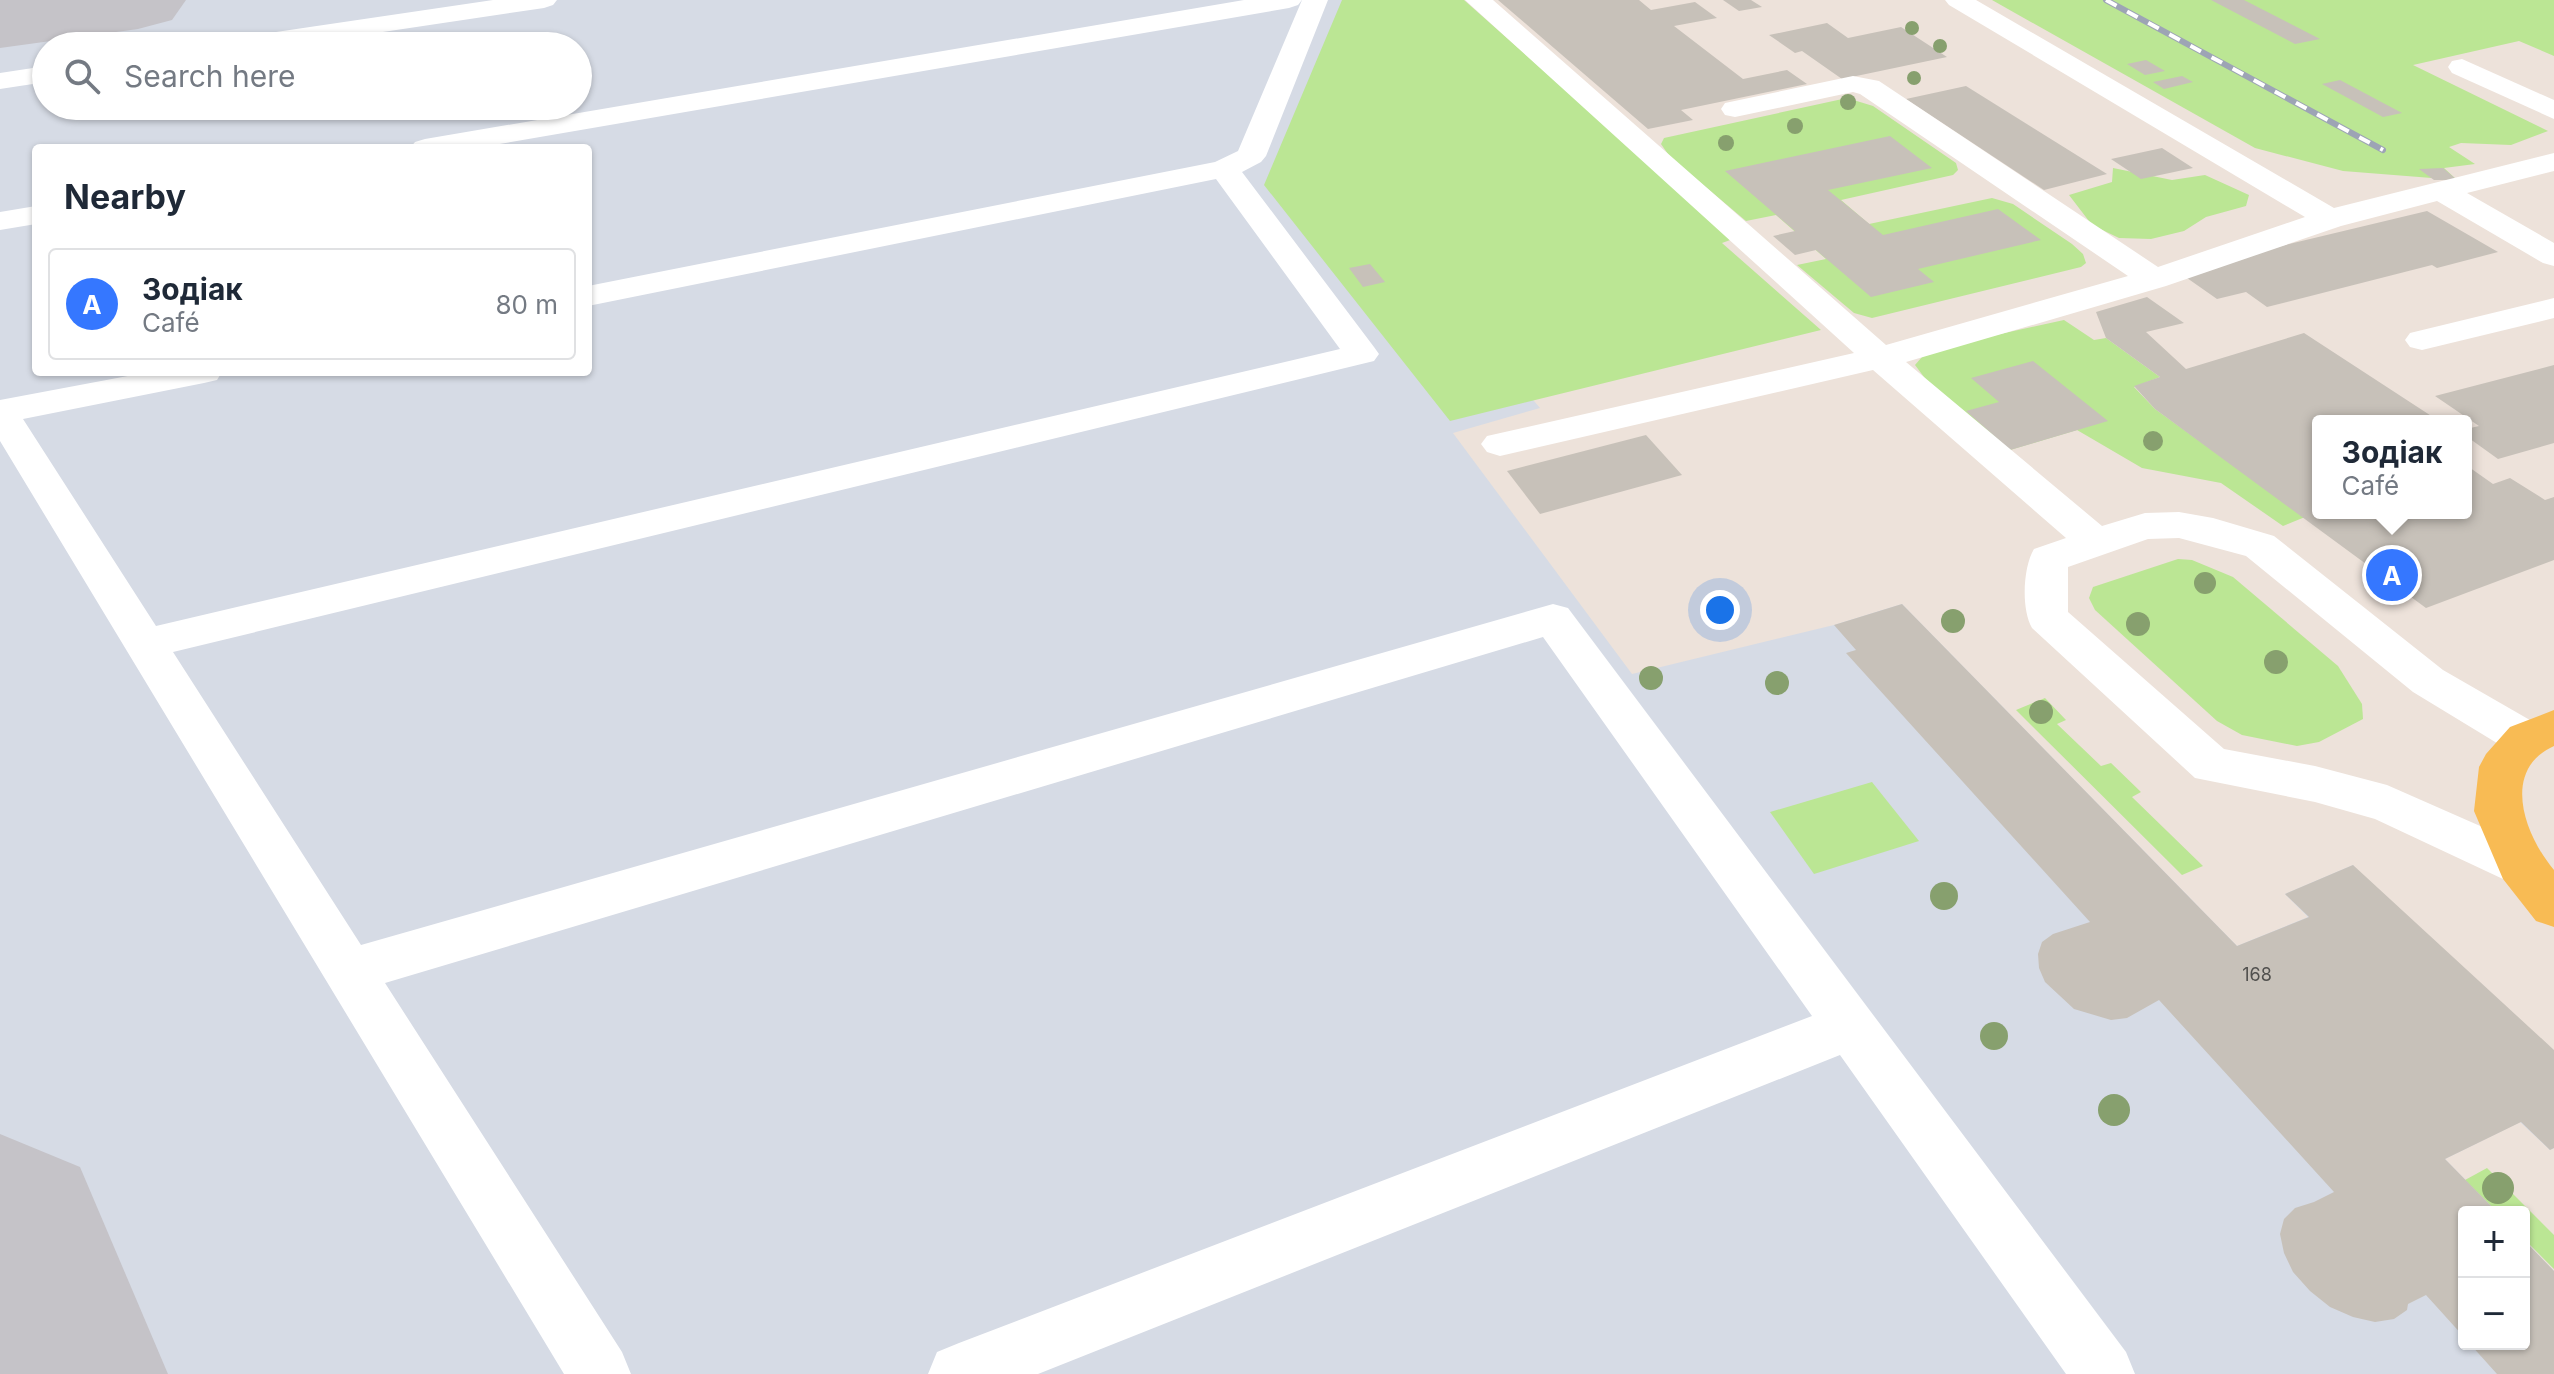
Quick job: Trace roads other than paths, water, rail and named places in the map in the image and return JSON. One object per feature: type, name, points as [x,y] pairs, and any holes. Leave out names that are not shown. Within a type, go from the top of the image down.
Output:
[{"type":"main road","points":[[2540,733],[2502,767],[2498,811],[2520,865],[2554,906]]},
{"type":"lane","points":[[330,32],[544,0]]},
{"type":"lane","points":[[592,119],[1289,0]]},
{"type":"lane","points":[[592,295],[1224,169],[1251,156],[1315,0]]},
{"type":"lane","points":[[1478,0],[1880,358],[2095,542]]},
{"type":"lane","points":[[1958,0],[2330,219]]},
{"type":"lane","points":[[2462,67],[2554,111]]},
{"type":"lane","points":[[0,81],[32,76]]},
{"type":"lane","points":[[1735,109],[1853,84],[1869,87],[2154,279]]},
{"type":"lane","points":[[448,144],[588,120]]},
{"type":"lane","points":[[1500,444],[1880,358],[2154,279],[2330,219],[2554,162]]},
{"type":"lane","points":[[144,644],[1362,354],[1224,169]]},
{"type":"lane","points":[[2441,191],[2554,256]]},
{"type":"lane","points":[[0,221],[32,216]]},
{"type":"lane","points":[[2422,340],[2554,308]]},
{"type":"lane","points":[[184,376],[0,412],[600,1374]]},
{"type":"lane","points":[[2520,865],[2387,804],[2315,784],[2211,765],[2047,617],[2048,559],[2145,526],[2179,525],[2213,531],[2260,546],[2428,681],[2540,733]]},
{"type":"lane","points":[[348,971],[1553,619],[2104,1374]]},
{"type":"lane","points":[[959,1374],[1850,1026]]},
{"type":"railway","points":[[2106,0],[2383,150]]},
{"type":"place","name":"Зодіак","points":[[2392,575]]}]
